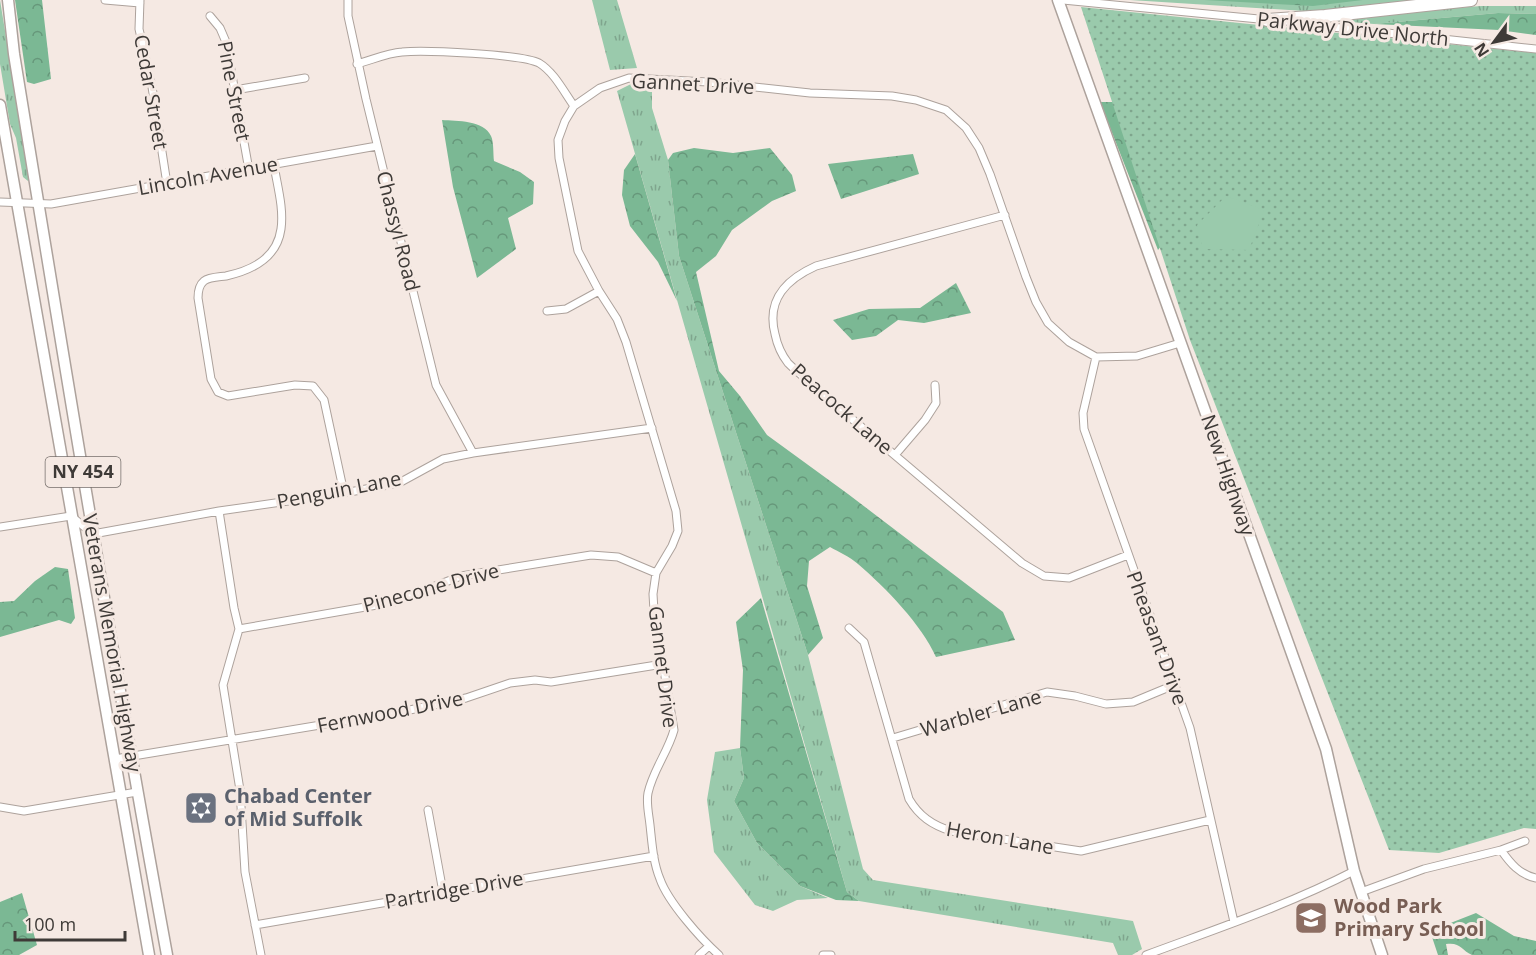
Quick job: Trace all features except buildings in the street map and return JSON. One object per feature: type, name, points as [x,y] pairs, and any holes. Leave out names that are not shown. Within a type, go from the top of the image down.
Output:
[{"type":"highway","points":[[1267,20],[1471,0]]},
{"type":"main road","name":"Veterans Memorial Highway","points":[[8,0],[14,54],[93,534],[167,955]]},
{"type":"main road","name":"New Highway","points":[[1058,0],[1326,749],[1354,871],[1382,955]]},
{"type":"main road","name":"NY 454","points":[[0,105],[16,203]]},
{"type":"main road","name":"Veterans Memorial Highway","points":[[16,203],[149,955]]},
{"type":"street","points":[[105,0],[140,2]]},
{"type":"street","name":"Chassyl Road","points":[[348,0],[348,16],[357,64],[436,385],[473,453]]},
{"type":"street","name":"Parkway Drive North","points":[[1063,0],[1536,49]]},
{"type":"street","name":"Cedar Street","points":[[140,2],[140,29],[152,87],[167,184]]},
{"type":"street","name":"Pine Street","points":[[210,16],[220,28],[226,42],[249,170]]},
{"type":"street","points":[[357,64],[399,52],[420,51],[514,58],[538,63],[545,68],[574,106]]},
{"type":"street","points":[[235,90],[305,78]]},
{"type":"street","name":"Gannet Drive","points":[[719,955],[670,898],[660,880],[654,856],[647,795],[656,771],[670,746],[674,730],[653,594],[656,573],[678,531],[676,511],[626,342],[617,319],[578,251],[559,158],[558,140],[574,106],[600,87],[629,78],[708,82],[810,93],[892,96],[916,100],[946,111],[966,128],[979,148],[1036,302],[1048,323],[1069,342],[1096,357]]},
{"type":"street","name":"Lincoln Avenue","points":[[0,202],[51,204],[377,146]]},
{"type":"street","points":[[274,165],[281,209],[281,226],[276,246],[261,263],[244,272],[206,280],[199,287],[198,298],[211,379],[218,392],[228,396],[295,385],[313,387],[324,400],[344,493]]},
{"type":"street","name":"Peacock Lane","points":[[1005,216],[816,266],[799,274],[783,287],[774,304],[772,323],[778,348],[788,362],[1022,563],[1044,576],[1069,578],[1128,555]]},
{"type":"street","points":[[547,311],[566,309],[599,291]]},
{"type":"street","points":[[1096,357],[1137,356],[1180,343]]},
{"type":"street","name":"Pheasant Drive","points":[[1096,357],[1083,413],[1083,429],[1190,728],[1234,922]]},
{"type":"street","points":[[895,455],[925,420],[936,403],[934,385]]},
{"type":"street","name":"Penguin Lane","points":[[93,534],[219,511],[399,483],[443,459],[473,453],[652,428]]},
{"type":"street","points":[[219,511],[239,629],[223,685],[240,790],[245,872],[261,955]]},
{"type":"street","points":[[0,527],[71,516],[93,534]]},
{"type":"street","name":"Pinecone Drive","points":[[239,629],[394,602],[470,574],[591,555],[618,557],[656,573]]},
{"type":"street","name":"Heron Lane","points":[[849,628],[864,642],[909,799],[916,811],[934,825],[951,831],[1081,851],[1210,820]]},
{"type":"street","name":"Fernwood Drive","points":[[115,759],[232,741],[456,700],[510,683],[535,680],[551,682],[663,664]]},
{"type":"street","name":"Warbler Lane","points":[[893,738],[1047,692],[1106,704],[1132,702],[1174,685]]},
{"type":"street","points":[[0,807],[24,811],[137,792]]},
{"type":"street","points":[[428,810],[443,892]]},
{"type":"street","points":[[1361,892],[1424,869],[1501,850],[1525,841]]},
{"type":"street","points":[[1501,850],[1510,864],[1528,876],[1536,878]]},
{"type":"street","name":"Partridge Drive","points":[[255,925],[654,856]]},
{"type":"street","points":[[1146,955],[1234,922],[1333,882],[1354,871]]},
{"type":"street","points":[[699,955],[709,946]]},
{"type":"street","points":[[823,955],[831,955]]},
{"type":"green space","points":[[0,0],[28,181],[23,177],[16,138],[10,124],[0,64]]},
{"type":"green space","points":[[15,0],[42,0],[51,79],[34,84],[27,82]]},
{"type":"green space","points":[[592,0],[617,0],[637,68],[610,70]]},
{"type":"green space","points":[[1130,0],[1427,0],[1320,12]]},
{"type":"green space","points":[[1204,0],[1363,0],[1313,6]]},
{"type":"green space","points":[[1481,6],[1536,6],[1536,14],[1498,13],[1374,24],[1336,21],[1340,17]]},
{"type":"green space","points":[[1081,7],[1536,53],[1536,829],[1524,828],[1439,853],[1389,850],[1190,340]]},
{"type":"green space","points":[[1498,13],[1536,14],[1536,35],[1499,30],[1374,24]]},
{"type":"green space","points":[[631,84],[652,87],[652,108],[668,160],[679,256],[808,655],[863,869],[873,880],[1133,921],[1142,949],[1132,955],[1118,955],[1113,943],[859,901],[847,892],[617,91]]},
{"type":"green space","points":[[1100,102],[1139,102],[1169,236],[1158,250]]},
{"type":"green space","points":[[442,120],[470,122],[488,131],[492,139],[494,161],[520,172],[534,182],[533,204],[508,218],[516,249],[477,278],[453,187]]},
{"type":"green space","points":[[694,148],[733,153],[770,148],[792,175],[796,191],[772,201],[732,230],[716,256],[696,272],[719,371],[767,435],[1003,612],[1015,640],[936,657],[922,632],[891,595],[855,561],[830,547],[809,561],[807,586],[823,638],[808,655],[679,256],[668,160],[673,153]]},
{"type":"green space","points":[[635,154],[677,301],[658,262],[630,226],[622,195],[624,170]]},
{"type":"green space","points":[[913,154],[919,174],[841,199],[828,164]]},
{"type":"green space","points":[[1226,196],[1264,210],[1249,250],[1203,249],[1197,225]]},
{"type":"green space","points":[[956,283],[971,313],[924,323],[898,320],[876,336],[852,340],[833,320],[869,309],[920,308]]},
{"type":"green space","points":[[55,567],[68,569],[75,618],[71,624],[59,620],[0,637],[0,602],[14,601],[35,581]]},
{"type":"green space","points":[[761,598],[847,892],[859,901],[836,900],[800,886],[757,843],[734,801],[744,778],[740,748],[743,670],[736,622]]},
{"type":"green space","points":[[740,748],[744,778],[734,801],[757,843],[800,886],[828,898],[797,900],[773,911],[755,905],[714,852],[707,800],[715,752]]},
{"type":"green space","points":[[22,893],[37,945],[19,955],[0,955],[0,902]]},
{"type":"green space","points":[[1476,913],[1514,936],[1536,941],[1536,955],[1472,955],[1458,945],[1446,944],[1448,955],[1438,955],[1430,931]]},
{"type":"place","name":"Chabad Center of Mid Suffolk","points":[[201,808]]},
{"type":"place","name":"Wood Park Primary School","points":[[1311,918]]}]
